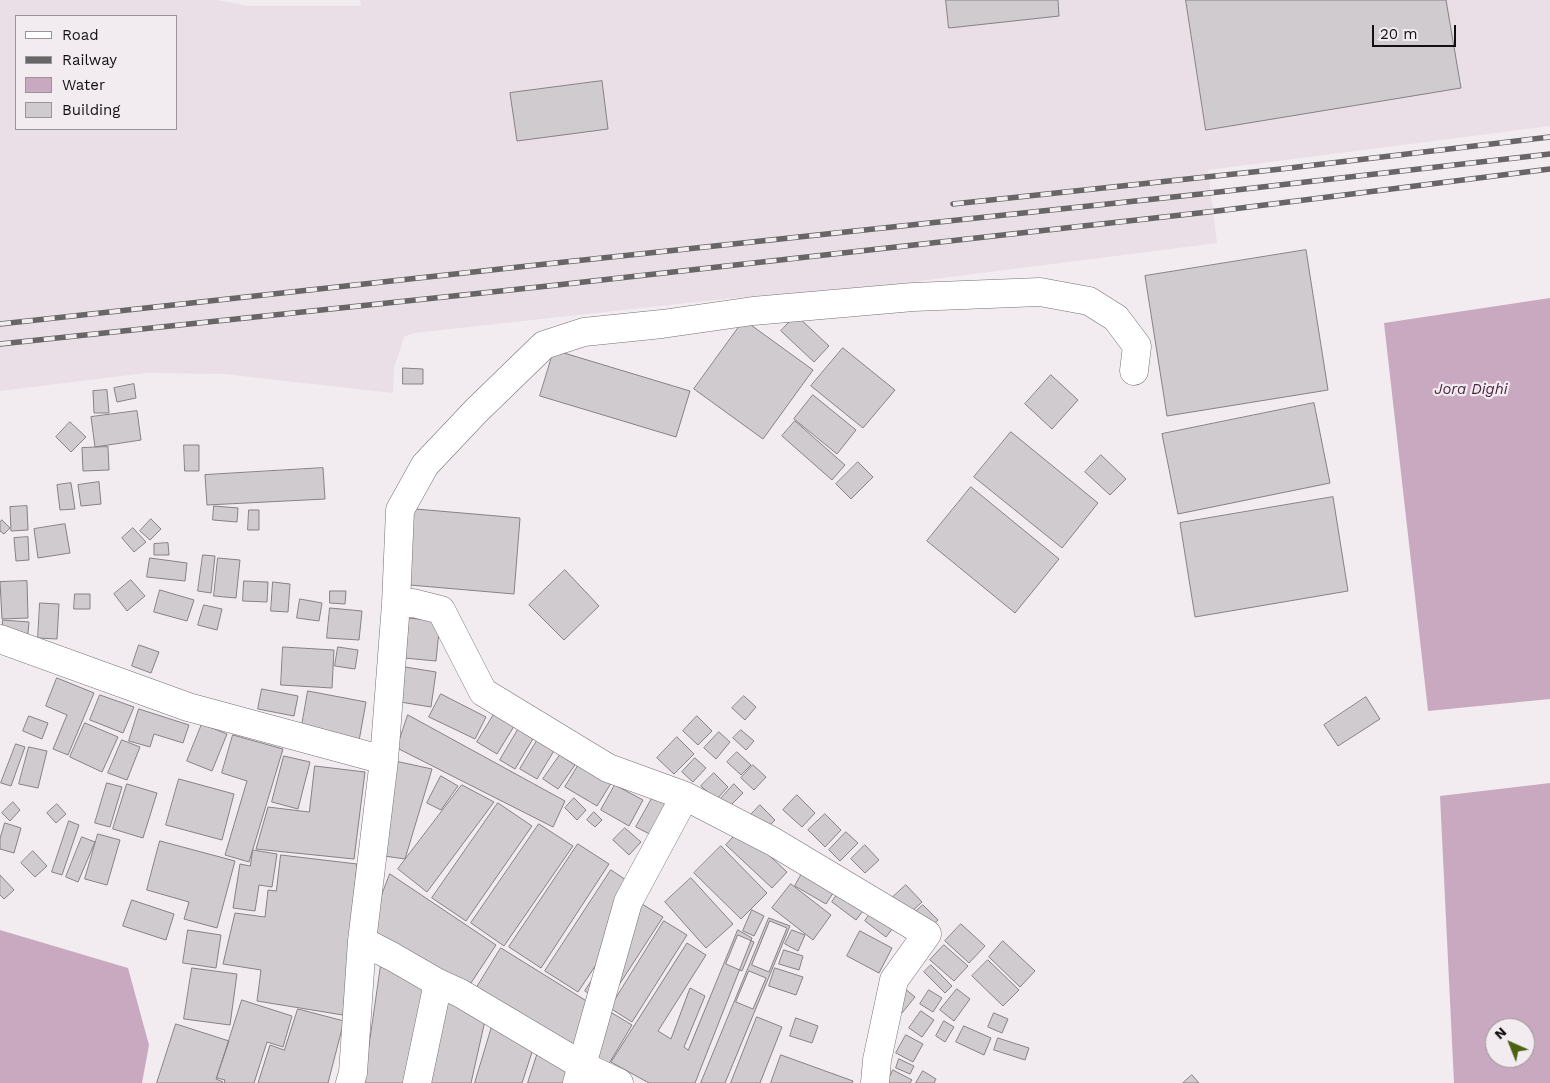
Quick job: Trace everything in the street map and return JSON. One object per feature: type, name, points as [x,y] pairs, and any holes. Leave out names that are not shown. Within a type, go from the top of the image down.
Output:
[{"type":"street","points":[[350,1083],[353,1073],[362,941],[384,760],[396,604],[400,510],[425,466],[476,411],[544,345],[584,332],[662,324],[753,311],[913,297],[1040,292],[1089,301],[1116,318],[1137,346],[1134,371]]},
{"type":"street","points":[[396,604],[412,603],[441,610],[483,692],[608,768],[685,796],[772,841],[927,934],[894,980],[877,1060],[875,1083]]},
{"type":"street","points":[[0,639],[188,707],[384,760]]},
{"type":"street","points":[[580,1074],[628,902],[685,796]]},
{"type":"street","points":[[362,941],[460,993],[580,1074],[619,1083]]},
{"type":"street","points":[[417,1083],[438,983]]},
{"type":"shaded area","points":[[0,0],[218,0],[248,6],[361,6],[360,0],[1550,0],[1550,126],[1208,170],[1217,243],[896,284],[714,300],[414,333],[404,337],[394,368],[393,393],[224,374],[145,373],[0,391]]},
{"type":"water","name":"Jora Dighi","points":[[1550,298],[1550,699],[1428,711],[1384,323]]},
{"type":"water","points":[[1550,783],[1550,1083],[1454,1083],[1440,796]]},
{"type":"water","points":[[0,930],[128,968],[149,1045],[142,1083],[0,1083]]},
{"type":"building","points":[[946,0],[1058,0],[1059,16],[949,28]]},
{"type":"building","points":[[1186,0],[1446,0],[1461,88],[1206,130]]},
{"type":"building","points":[[602,81],[608,129],[517,141],[510,93]]},
{"type":"building","points":[[1306,250],[1328,390],[1167,416],[1145,276]]},
{"type":"building","points":[[796,315],[829,346],[814,362],[781,331]]},
{"type":"building","points":[[744,320],[813,370],[763,439],[694,389]]},
{"type":"building","points":[[843,348],[895,390],[863,428],[811,386]]},
{"type":"building","points":[[554,350],[690,391],[676,437],[540,396]]},
{"type":"building","points":[[403,368],[423,369],[423,384],[403,384]]},
{"type":"building","points":[[1051,375],[1078,400],[1052,429],[1025,404]]},
{"type":"building","points":[[134,384],[136,398],[117,402],[114,388]]},
{"type":"building","points":[[107,390],[109,413],[94,413],[93,391]]},
{"type":"building","points":[[813,395],[856,430],[837,454],[794,419]]},
{"type":"building","points":[[1314,403],[1330,483],[1178,514],[1162,434]]},
{"type":"building","points":[[137,411],[141,440],[95,447],[91,417]]},
{"type":"building","points":[[795,421],[845,465],[832,480],[782,436]]},
{"type":"building","points":[[70,422],[86,437],[71,452],[56,437]]},
{"type":"building","points":[[1011,432],[1098,503],[1062,548],[974,477]]},
{"type":"building","points":[[184,445],[199,445],[199,471],[185,471]]},
{"type":"building","points":[[108,447],[109,470],[83,471],[82,448]]},
{"type":"building","points":[[1101,455],[1126,479],[1110,495],[1085,472]]},
{"type":"building","points":[[858,462],[873,477],[851,499],[836,484]]},
{"type":"building","points":[[323,468],[325,499],[207,505],[205,475]]},
{"type":"building","points":[[99,482],[101,504],[81,506],[78,485]]},
{"type":"building","points":[[71,483],[75,509],[60,510],[57,485]]},
{"type":"building","points":[[971,487],[1059,559],[1015,613],[927,541]]},
{"type":"building","points":[[1333,497],[1348,591],[1195,617],[1180,523]]},
{"type":"building","points":[[27,506],[28,530],[11,531],[10,507]]},
{"type":"building","points":[[214,506],[238,508],[237,522],[213,520]]},
{"type":"building","points":[[404,508],[520,518],[514,594],[398,584]]},
{"type":"building","points":[[249,510],[259,510],[259,530],[248,530]]},
{"type":"building","points":[[151,519],[161,529],[150,540],[140,531]]},
{"type":"building","points":[[2,520],[10,528],[4,534],[0,531]]},
{"type":"building","points":[[65,524],[70,553],[38,558],[34,529]]},
{"type":"building","points":[[133,528],[146,542],[134,552],[122,538]]},
{"type":"building","points":[[28,537],[29,560],[16,561],[14,538]]},
{"type":"building","points":[[168,543],[169,555],[154,555],[154,544]]},
{"type":"building","points":[[203,555],[215,556],[211,593],[198,591]]},
{"type":"building","points":[[150,558],[187,563],[185,581],[147,577]]},
{"type":"building","points":[[218,558],[240,560],[236,598],[214,596]]},
{"type":"building","points":[[565,570],[599,606],[564,640],[529,605]]},
{"type":"building","points":[[131,580],[145,596],[127,611],[114,594]]},
{"type":"building","points":[[27,581],[28,618],[2,619],[0,582]]},
{"type":"building","points":[[244,581],[268,582],[267,602],[243,601]]},
{"type":"building","points":[[273,582],[290,584],[288,612],[271,611]]},
{"type":"building","points":[[160,590],[194,600],[187,621],[154,612]]},
{"type":"building","points":[[330,591],[346,591],[345,604],[330,603]]},
{"type":"building","points":[[75,594],[90,594],[90,609],[74,609]]},
{"type":"building","points":[[300,599],[322,603],[319,621],[297,618]]},
{"type":"building","points":[[40,603],[59,604],[57,639],[38,638]]},
{"type":"building","points":[[204,605],[222,609],[217,630],[198,625]]},
{"type":"building","points":[[330,608],[362,611],[359,640],[327,638]]},
{"type":"building","points":[[397,617],[440,621],[436,661],[394,657]]},
{"type":"building","points":[[3,620],[29,622],[27,644],[2,643]]},
{"type":"building","points":[[139,645],[159,652],[151,673],[132,666]]},
{"type":"building","points":[[283,647],[334,650],[332,688],[281,685]]},
{"type":"building","points":[[338,647],[358,650],[355,669],[335,666]]},
{"type":"building","points":[[399,666],[436,672],[431,707],[394,701]]},
{"type":"building","points":[[57,678],[94,693],[68,755],[53,749],[67,715],[46,706]]},
{"type":"building","points":[[262,689],[298,696],[294,716],[258,709]]},
{"type":"building","points":[[308,691],[366,702],[359,741],[301,731]]},
{"type":"building","points":[[441,694],[486,717],[475,739],[429,717]]},
{"type":"building","points":[[100,695],[134,707],[123,733],[90,720]]},
{"type":"building","points":[[744,696],[756,707],[745,720],[732,708]]},
{"type":"building","points":[[1366,697],[1380,719],[1338,746],[1324,725]]},
{"type":"building","points":[[139,709],[189,725],[183,743],[154,734],[150,747],[129,741]]},
{"type":"building","points":[[496,711],[516,723],[497,754],[477,742]]},
{"type":"building","points":[[408,715],[565,801],[553,827],[397,748]]},
{"type":"building","points":[[29,716],[48,723],[42,739],[23,731]]},
{"type":"building","points":[[697,716],[712,731],[698,745],[683,731]]},
{"type":"building","points":[[85,723],[118,737],[102,772],[70,757]]},
{"type":"building","points":[[202,724],[227,734],[212,771],[187,761]]},
{"type":"building","points":[[519,728],[534,737],[515,769],[500,760]]},
{"type":"building","points":[[741,730],[754,741],[746,750],[733,738]]},
{"type":"building","points":[[719,732],[730,742],[716,759],[704,748]]},
{"type":"building","points":[[233,735],[283,749],[249,862],[225,855],[247,781],[222,773]]},
{"type":"building","points":[[677,737],[694,754],[674,774],[657,758]]},
{"type":"building","points":[[538,739],[555,749],[537,779],[520,769]]},
{"type":"building","points":[[122,740],[140,747],[127,780],[108,773]]},
{"type":"building","points":[[16,744],[25,747],[11,786],[1,783]]},
{"type":"building","points":[[29,747],[47,751],[38,788],[19,784]]},
{"type":"building","points":[[737,752],[751,765],[741,775],[727,762]]},
{"type":"building","points":[[560,755],[575,765],[558,789],[543,779]]},
{"type":"building","points":[[284,756],[310,762],[298,809],[272,802]]},
{"type":"building","points":[[695,758],[706,768],[693,782],[682,772]]},
{"type":"building","points":[[395,761],[432,769],[405,859],[378,855]]},
{"type":"building","points":[[581,761],[613,780],[597,806],[565,787]]},
{"type":"building","points":[[753,765],[766,777],[754,790],[741,778]]},
{"type":"building","points":[[315,766],[365,772],[354,859],[256,849],[268,807],[309,812]]},
{"type":"building","points":[[714,773],[728,787],[716,800],[701,786]]},
{"type":"building","points":[[441,776],[458,786],[441,810],[427,803]]},
{"type":"building","points":[[179,779],[234,794],[222,840],[166,825]]},
{"type":"building","points":[[107,783],[122,787],[110,827],[95,823]]},
{"type":"building","points":[[127,784],[157,793],[143,838],[113,829]]},
{"type":"building","points":[[734,784],[743,793],[724,812],[716,804]]},
{"type":"building","points":[[462,785],[494,802],[427,892],[398,869]]},
{"type":"building","points":[[615,785],[643,800],[629,826],[601,810]]},
{"type":"building","points":[[655,793],[681,807],[663,841],[636,827]]},
{"type":"building","points":[[797,795],[815,813],[802,827],[783,810]]},
{"type":"building","points":[[574,798],[586,810],[577,820],[565,808]]},
{"type":"building","points":[[13,802],[20,810],[10,821],[2,813]]},
{"type":"building","points":[[498,803],[532,826],[466,921],[432,898]]},
{"type":"building","points":[[57,804],[66,814],[56,823],[47,813]]},
{"type":"building","points":[[760,805],[775,820],[762,833],[747,819]]},
{"type":"building","points":[[594,812],[602,820],[595,827],[587,820]]},
{"type":"building","points":[[825,814],[841,830],[825,847],[808,830]]},
{"type":"building","points":[[69,821],[79,825],[62,875],[52,872]]},
{"type":"building","points":[[5,823],[21,828],[14,853],[0,849],[0,839]]},
{"type":"building","points":[[539,824],[573,846],[504,946],[471,923]]},
{"type":"building","points":[[625,828],[641,842],[629,855],[613,840]]},
{"type":"building","points":[[741,829],[787,872],[772,888],[726,845]]},
{"type":"building","points":[[846,832],[858,843],[840,861],[829,850]]},
{"type":"building","points":[[98,834],[120,840],[107,885],[85,879]]},
{"type":"building","points":[[82,837],[95,842],[78,882],[66,877]]},
{"type":"building","points":[[160,841],[235,861],[217,928],[184,919],[189,902],[147,890]]},
{"type":"building","points":[[578,844],[609,864],[541,968],[509,947]]},
{"type":"building","points":[[865,845],[879,860],[865,873],[851,859]]},
{"type":"building","points":[[721,846],[767,893],[741,919],[694,873]]},
{"type":"building","points":[[253,850],[277,854],[272,887],[259,885],[255,911],[233,908],[240,864],[250,866]]},
{"type":"building","points":[[33,851],[47,866],[35,877],[21,863]]},
{"type":"building","points":[[281,855],[357,864],[343,1015],[257,1001],[261,970],[223,964],[235,913],[265,917],[268,890],[276,891]]},
{"type":"building","points":[[805,868],[837,887],[826,904],[795,886]]},
{"type":"building","points":[[611,870],[644,892],[578,992],[545,971]]},
{"type":"building","points":[[390,874],[496,945],[465,992],[369,929]]},
{"type":"building","points":[[0,875],[14,890],[4,899],[0,895]]},
{"type":"building","points":[[691,878],[733,924],[706,948],[665,902]]},
{"type":"building","points":[[791,884],[831,915],[813,940],[772,908]]},
{"type":"building","points":[[906,885],[922,902],[909,914],[893,897]]},
{"type":"building","points":[[841,889],[866,907],[856,920],[832,902]]},
{"type":"building","points":[[132,900],[174,914],[166,940],[123,926]]},
{"type":"building","points":[[642,904],[663,917],[606,1005],[585,991]]},
{"type":"building","points":[[923,905],[938,920],[928,931],[912,915]]},
{"type":"building","points":[[874,908],[896,924],[886,937],[865,921]]},
{"type":"building","points":[[752,910],[764,916],[754,936],[743,931]]},
{"type":"building","points":[[769,918],[790,926],[725,1083],[701,1083]]},
{"type":"building","points":[[664,921],[687,935],[632,1022],[610,1008]]},
{"type":"building","points":[[770,921],[787,928],[769,972],[752,965]]},
{"type":"building","points":[[961,924],[985,946],[969,963],[945,941]]},
{"type":"building","points":[[188,930],[221,935],[216,968],[183,963]]},
{"type":"building","points":[[738,930],[752,938],[695,1083],[649,1083],[611,1062],[687,943],[706,955],[658,1031],[671,1039],[690,988],[705,996],[684,1047],[688,1050]]},
{"type":"building","points":[[792,930],[805,935],[798,951],[785,944]]},
{"type":"building","points":[[860,931],[892,948],[879,973],[847,956]]},
{"type":"building","points":[[738,935],[754,942],[742,971],[726,964]]},
{"type":"building","points":[[1003,941],[1035,971],[1020,987],[989,957]]},
{"type":"building","points":[[944,945],[968,966],[954,981],[930,960]]},
{"type":"building","points":[[501,948],[609,1015],[583,1056],[474,992]]},
{"type":"building","points":[[784,950],[803,956],[799,970],[779,964]]},
{"type":"building","points":[[988,960],[1019,990],[1003,1006],[972,976]]},
{"type":"building","points":[[381,965],[432,984],[413,1083],[364,1083]]},
{"type":"building","points":[[931,965],[952,986],[945,993],[924,972]]},
{"type":"building","points":[[192,968],[237,974],[230,1025],[184,1019]]},
{"type":"building","points":[[775,968],[803,977],[796,995],[769,986]]},
{"type":"building","points":[[749,971],[766,978],[753,1009],[736,1002]]},
{"type":"building","points":[[904,988],[915,997],[902,1013],[891,1004]]},
{"type":"building","points":[[957,989],[970,999],[954,1021],[940,1010]]},
{"type":"building","points":[[929,990],[942,998],[933,1012],[920,1004]]},
{"type":"building","points":[[440,993],[486,1016],[471,1083],[422,1083]]},
{"type":"building","points":[[242,1000],[292,1016],[283,1047],[267,1042],[254,1083],[224,1083],[225,1080],[217,1078]]},
{"type":"building","points":[[298,1009],[344,1021],[328,1083],[258,1083],[270,1045],[284,1050]]},
{"type":"building","points":[[921,1011],[934,1020],[922,1037],[909,1028]]},
{"type":"building","points":[[612,1013],[632,1025],[607,1067],[587,1055]]},
{"type":"building","points":[[994,1013],[1008,1019],[1002,1033],[988,1027]]},
{"type":"building","points":[[757,1017],[782,1027],[760,1083],[731,1083]]},
{"type":"building","points":[[796,1018],[818,1026],[812,1043],[790,1036]]},
{"type":"building","points":[[944,1021],[954,1027],[945,1042],[936,1036]]},
{"type":"building","points":[[493,1023],[534,1046],[522,1083],[475,1083]]},
{"type":"building","points":[[176,1024],[229,1041],[216,1079],[222,1083],[157,1083]]},
{"type":"building","points":[[964,1026],[991,1038],[984,1055],[956,1042]]},
{"type":"building","points":[[906,1035],[923,1044],[913,1062],[896,1053]]},
{"type":"building","points":[[998,1038],[1029,1048],[1025,1060],[994,1050]]},
{"type":"building","points":[[539,1049],[579,1070],[575,1083],[528,1083]]},
{"type":"building","points":[[781,1055],[853,1081],[852,1083],[771,1083]]},
{"type":"building","points":[[899,1059],[914,1066],[910,1074],[896,1068]]},
{"type":"building","points":[[893,1070],[912,1080],[910,1083],[887,1083]]},
{"type":"building","points":[[923,1071],[936,1079],[934,1083],[916,1083]]},
{"type":"building","points":[[1192,1075],[1199,1083],[1183,1083]]},
{"type":"railway","points":[[953,204],[1281,169],[1550,137]]},
{"type":"railway","points":[[0,324],[1201,194],[1550,154]]},
{"type":"railway","points":[[0,344],[548,286],[1217,211],[1550,169]]}]
